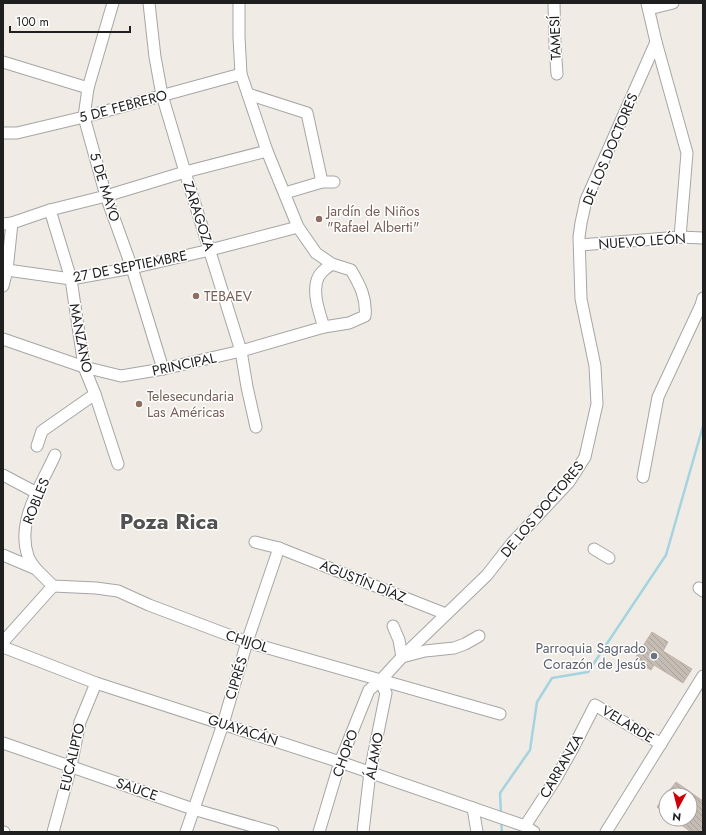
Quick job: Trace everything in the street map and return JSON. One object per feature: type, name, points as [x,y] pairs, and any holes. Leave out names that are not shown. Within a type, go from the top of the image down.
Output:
[{"type":"street","name":"5 DE MAYO","points":[[113,3],[88,88],[84,117],[106,196],[132,268],[162,369]]},
{"type":"street","name":"ZARAGOZA","points":[[149,3],[155,57],[162,95],[241,351],[256,427]]},
{"type":"street","points":[[240,3],[239,37],[241,74],[267,151],[298,227],[316,252],[332,264],[321,273],[316,286],[316,304],[324,327]]},
{"type":"street","name":"TAMESÍ","points":[[554,3],[557,74]]},
{"type":"street","points":[[673,3],[648,6],[656,42],[687,153],[680,237]]},
{"type":"street","name":"DE LOS DOCTORES","points":[[380,681],[402,657],[487,575],[512,543],[568,482],[586,456],[597,404],[595,366],[581,299],[580,223],[586,200],[656,42]]},
{"type":"street","points":[[3,62],[88,88]]},
{"type":"street","name":"5 DE FEBRERO","points":[[3,133],[17,133],[84,117],[241,74]]},
{"type":"street","points":[[248,94],[307,113],[322,182]]},
{"type":"street","points":[[3,286],[7,270],[8,223],[185,172],[267,151]]},
{"type":"street","points":[[284,194],[322,182],[334,182]]},
{"type":"street","name":"MANZANO","points":[[50,210],[70,279],[84,367],[95,394],[118,464]]},
{"type":"street","name":"27 DE SEPTIEMBRE","points":[[7,270],[70,279],[132,268],[210,250],[298,227]]},
{"type":"street","name":"NUEVO LEÓN","points":[[580,245],[680,237],[703,238]]},
{"type":"street","name":"PRINCIPAL","points":[[3,339],[84,367],[121,376],[162,369],[241,351],[324,327],[349,323],[365,316],[366,308],[364,299],[359,284],[351,270],[332,264]]},
{"type":"street","points":[[643,477],[658,397],[703,298]]},
{"type":"street","points":[[37,446],[42,431],[95,394]]},
{"type":"street","name":"ROBLES","points":[[36,570],[28,557],[24,532],[27,517],[55,455]]},
{"type":"street","points":[[3,475],[37,493]]},
{"type":"street","name":"AGUSTÍN DÍAZ","points":[[255,542],[279,548],[446,614]]},
{"type":"street","name":"CIPRÉS","points":[[186,832],[223,724],[247,642],[279,548]]},
{"type":"street","points":[[594,549],[608,558]]},
{"type":"street","points":[[3,555],[36,570],[53,586],[3,642]]},
{"type":"street","name":"CHIJOL","points":[[53,586],[118,591],[149,605],[247,642],[500,714]]},
{"type":"street","points":[[393,626],[395,643],[402,657],[425,651],[454,648],[466,644],[479,636]]},
{"type":"street","name":"GUAYACÁN","points":[[3,647],[96,683],[370,772],[508,820],[529,829]]},
{"type":"street","points":[[606,832],[703,676]]},
{"type":"street","name":"CHOPO","points":[[319,832],[340,762],[369,690],[380,681]]},
{"type":"street","name":"ÁLAMO","points":[[363,832],[370,772],[386,693],[380,681]]},
{"type":"street","name":"EUCALIPTO","points":[[53,832],[71,766],[80,722],[96,683]]},
{"type":"street","name":"VELARDE","points":[[595,705],[661,744]]},
{"type":"street","name":"CARRANZA","points":[[529,829],[595,705]]},
{"type":"street","name":"SAUCE","points":[[3,743],[193,809],[273,832]]},
{"type":"street","points":[[473,808],[477,832]]},
{"type":"building","name":"Parroquia Sagrado Corazón de Jesús","points":[[652,632],[668,642],[663,651],[692,669],[683,683],[654,665],[651,670],[634,660]]},
{"type":"building","points":[[676,782],[683,787],[672,787]]},
{"type":"building","points":[[698,797],[703,801],[703,828],[700,832],[691,832],[684,827],[698,827]]},
{"type":"waterway","points":[[501,814],[500,793],[530,750],[537,702],[552,678],[588,672],[666,555],[703,426]]},
{"type":"waterway","points":[[501,821],[502,832]]},
{"type":"place","name":"Jardín de Niños \"Rafael Alberti\"","points":[[319,219]]},
{"type":"place","name":"TEBAEV","points":[[196,296]]},
{"type":"place","name":"Telesecundaria Las Américas","points":[[139,404]]},
{"type":"place","name":"Parroquia Sagrado Corazón de Jesús","points":[[654,656]]},
{"type":"district","name":"Poza Rica","points":[[169,521]]}]
